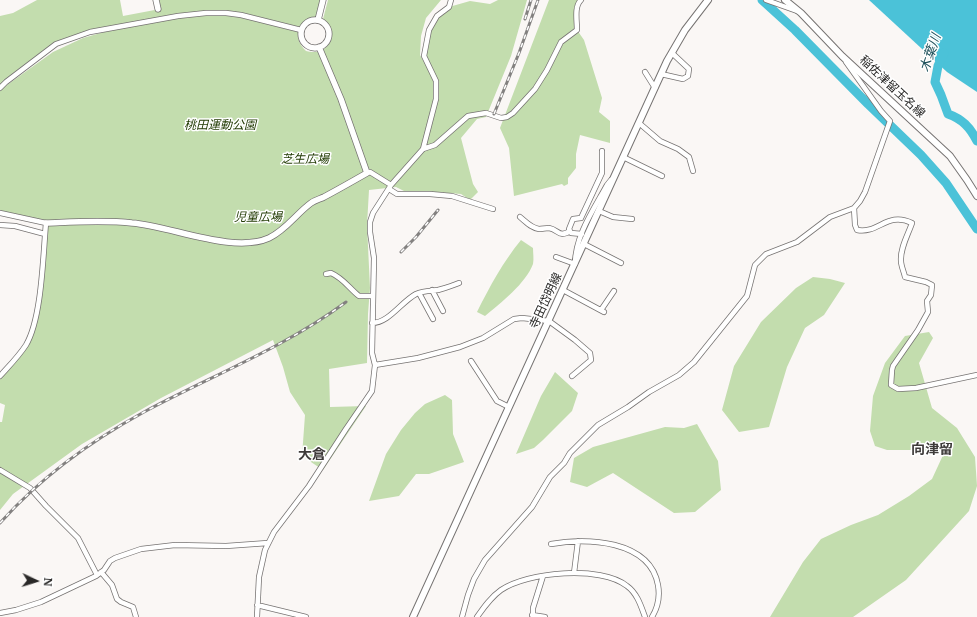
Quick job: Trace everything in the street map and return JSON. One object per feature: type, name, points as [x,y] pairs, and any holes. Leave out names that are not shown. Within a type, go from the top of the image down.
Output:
[{"type":"main road","name":"寺田岱明線","points":[[413,617],[661,74],[685,30],[708,0]]},
{"type":"main road","name":"稲佐津留玉名線","points":[[786,0],[801,13],[842,56],[950,156],[977,196]]},
{"type":"street","points":[[156,0],[158,9]]},
{"type":"street","points":[[318,20],[322,0]]},
{"type":"street","points":[[257,617],[261,563],[268,543],[274,532],[308,486],[372,391],[375,365],[372,353],[374,258],[370,222],[373,214],[390,187],[423,148],[436,99],[436,81],[424,56],[429,30],[437,16],[449,7],[450,0]]},
{"type":"street","points":[[423,148],[435,145],[468,116],[486,113],[502,118],[513,113],[535,89],[547,70],[561,42],[577,30],[577,8],[578,3],[581,0]]},
{"type":"street","points":[[766,0],[801,13]]},
{"type":"street","points":[[0,88],[56,44],[90,32],[178,16],[206,13],[241,15],[301,30]]},
{"type":"street","points":[[318,20],[325,25],[329,33],[326,42],[320,47],[311,48],[303,43],[300,34],[301,30],[308,22],[318,20]]},
{"type":"street","points":[[320,47],[341,99],[367,173]]},
{"type":"street","points":[[661,74],[683,79],[688,76],[689,69],[672,53]]},
{"type":"street","points":[[462,617],[474,579],[485,560],[532,507],[550,477],[564,463],[570,452],[598,425],[649,392],[679,375],[694,362],[747,296],[755,266],[766,254],[797,242],[830,217],[854,208],[860,201],[865,192],[890,121],[881,111],[842,56]]},
{"type":"street","points":[[645,72],[655,88]]},
{"type":"street","points":[[639,123],[660,142],[689,157],[694,171]]},
{"type":"street","points":[[581,218],[602,173],[602,152]]},
{"type":"street","points":[[623,157],[662,176]]},
{"type":"street","points":[[0,213],[46,223],[131,222],[236,244],[250,243],[268,239],[285,228],[311,203],[370,172],[397,194],[452,196],[493,208]]},
{"type":"street","points":[[556,257],[575,264],[575,256],[586,224],[607,185],[615,176]]},
{"type":"street","points":[[854,208],[855,225],[857,230],[869,231],[888,220],[905,219],[912,223],[902,248],[901,261],[905,277],[932,285],[931,295],[927,301],[928,312],[894,366],[892,370],[891,385],[898,389],[916,388],[977,375]]},
{"type":"street","points":[[599,210],[613,217],[632,219]]},
{"type":"street","points":[[520,217],[530,226],[540,229],[550,228],[558,234],[565,234],[570,231]]},
{"type":"street","points":[[581,218],[586,224]]},
{"type":"street","points":[[570,231],[569,229],[574,219],[581,218]]},
{"type":"street","points":[[0,376],[26,344],[34,324],[40,291],[46,223]]},
{"type":"street","points":[[0,225],[15,226],[45,234]]},
{"type":"street","points":[[570,231],[572,233],[582,234]]},
{"type":"street","points":[[584,244],[621,263]]},
{"type":"street","points":[[326,274],[331,273],[342,279],[358,296],[373,296]]},
{"type":"street","points":[[372,323],[383,321],[406,301],[419,293],[448,287],[459,283]]},
{"type":"street","points":[[432,290],[443,311]]},
{"type":"street","points":[[563,290],[602,311],[614,291]]},
{"type":"street","points":[[419,293],[432,318]]},
{"type":"street","points":[[375,365],[418,358],[460,347],[482,338],[514,318],[522,318],[549,321],[590,353],[591,360],[572,376]]},
{"type":"street","points":[[471,361],[497,401],[509,407]]},
{"type":"street","points":[[0,470],[30,488],[78,538],[99,574],[112,585],[117,599],[133,607],[136,617]]},
{"type":"street","points":[[551,544],[567,541],[607,544],[629,549],[640,555],[650,565],[659,589],[658,605],[652,617]]},
{"type":"street","points":[[574,573],[578,541]]},
{"type":"street","points":[[0,613],[16,610],[41,602],[99,574],[114,558],[141,549],[175,544],[226,546],[268,543]]},
{"type":"street","points":[[477,617],[492,598],[509,585],[543,576],[574,573],[606,576],[620,581],[635,594],[645,617]]},
{"type":"street","points":[[543,576],[533,608],[533,616],[545,617]]},
{"type":"street","points":[[258,605],[306,617]]},
{"type":"green space","points":[[37,0],[120,0],[123,16],[160,9],[159,0],[323,0],[318,18],[306,21],[301,25],[298,34],[301,46],[306,51],[314,52],[327,47],[332,36],[328,24],[323,19],[328,0],[441,0],[426,18],[421,36],[420,55],[433,77],[424,56],[429,30],[437,16],[449,7],[470,1],[490,4],[498,0],[527,0],[511,56],[486,117],[477,119],[461,138],[473,184],[478,192],[470,200],[461,194],[423,191],[406,192],[396,187],[369,190],[367,225],[370,288],[367,363],[329,369],[330,407],[366,406],[323,470],[302,456],[305,415],[290,392],[273,340],[161,398],[82,444],[13,494],[0,510],[0,422],[2,422],[5,405],[0,403],[0,376],[26,344],[34,324],[40,291],[46,223],[0,212],[0,90],[53,52],[83,38],[125,26],[91,32],[56,44],[0,88],[0,16],[13,13]]},
{"type":"green space","points":[[549,0],[580,0],[577,30],[584,40],[602,98],[599,112],[610,121],[610,143],[580,135],[576,154],[576,168],[568,178],[568,184],[564,186],[562,184],[514,196],[509,148],[500,128]]},
{"type":"green space","points":[[521,240],[533,248],[533,264],[530,271],[512,292],[485,316],[477,312],[497,274]]},
{"type":"green space","points":[[813,277],[845,283],[824,315],[805,328],[787,367],[769,427],[739,432],[722,410],[734,366],[761,322],[796,288]]},
{"type":"green space","points":[[929,332],[933,338],[919,363],[932,408],[957,428],[975,457],[977,486],[969,511],[906,580],[853,617],[770,617],[803,562],[821,539],[851,525],[878,515],[909,496],[932,479],[944,453],[917,450],[887,450],[875,446],[870,431],[873,396],[885,363],[905,336]]},
{"type":"green space","points":[[555,372],[578,393],[572,411],[534,448],[516,454],[541,396]]},
{"type":"green space","points":[[445,395],[452,400],[453,434],[464,462],[429,474],[416,474],[399,496],[369,501],[386,454],[401,430],[415,413],[425,404]]},
{"type":"green space","points":[[697,424],[718,461],[721,490],[695,512],[674,513],[613,473],[587,487],[570,482],[574,458],[593,447],[665,427],[684,428]]},
{"type":"water","points":[[869,0],[977,0],[977,92],[947,72]]},
{"type":"waterway","points":[[762,0],[795,30],[921,155],[946,183],[977,229]]},
{"type":"waterway","name":"木葉川","points":[[944,53],[938,66],[935,82],[948,114],[965,124],[977,141]]},
{"type":"railway","points":[[525,19],[531,0]]},
{"type":"railway","points":[[494,114],[519,53],[538,0]]},
{"type":"railway","points":[[401,252],[416,237],[438,210]]},
{"type":"railway","points":[[0,523],[32,490],[67,461],[104,435],[169,399],[273,348],[298,334],[346,302]]},
{"type":"district","name":"向津留","points":[[932,450]]},
{"type":"district","name":"大倉","points":[[312,455]]},
{"type":"park label","name":"桃田運動公園","points":[[220,126]]},
{"type":"park label","name":"芝生広場","points":[[305,160]]},
{"type":"park label","name":"児童広場","points":[[258,218]]}]
